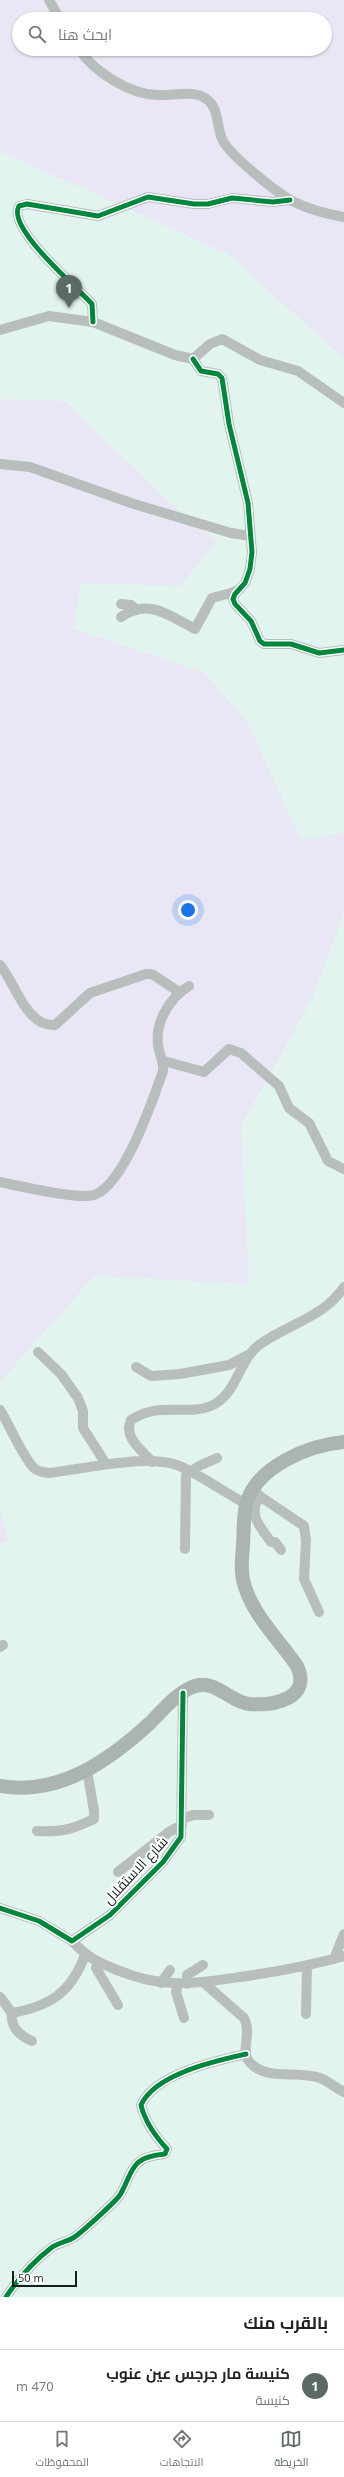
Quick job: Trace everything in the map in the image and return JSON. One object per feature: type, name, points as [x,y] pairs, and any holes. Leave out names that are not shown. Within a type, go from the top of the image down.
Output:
[{"type":"main road","points":[[0,1786],[16,1789],[45,1787],[58,1784],[88,1770],[143,1730],[189,1688],[205,1685],[217,1688],[248,1704],[262,1704],[295,1695],[301,1686],[302,1676],[297,1666],[254,1607],[245,1587],[242,1574],[246,1504],[256,1493],[259,1482],[284,1462],[320,1447],[344,1442]]},
{"type":"street","points":[[49,0],[56,12]]},
{"type":"street","points":[[84,56],[86,59],[134,91],[157,95],[192,94],[206,98],[214,110],[222,140],[230,151],[290,200],[304,206],[344,217]]},
{"type":"street","points":[[93,322],[92,304],[52,266],[33,242],[18,216],[20,206],[27,204],[98,216],[148,197],[194,204],[208,204],[232,198],[273,202],[290,200]]},
{"type":"street","points":[[0,330],[49,316],[93,322],[175,355],[193,359],[201,372],[218,374],[222,378],[229,424],[248,503],[252,552],[250,569],[245,583],[233,599],[235,604],[251,621],[260,641],[269,645],[291,644],[318,653],[344,650]]},
{"type":"street","points":[[193,359],[210,344],[222,339],[260,360],[298,371],[344,402]]},
{"type":"street","points":[[0,464],[30,467],[131,503],[231,533],[250,536]]},
{"type":"street","points":[[121,604],[130,605],[136,609],[160,611],[195,629],[212,598],[231,594],[240,589]]},
{"type":"street","points":[[120,617],[136,609]]},
{"type":"street","points":[[0,965],[33,1017],[49,1025],[55,1025],[90,993],[146,974],[152,974],[179,992]]},
{"type":"street","points":[[0,1182],[82,1196],[101,1192],[108,1185],[133,1148],[163,1071],[164,1061],[159,1050],[160,1026],[165,1008],[179,992],[189,986]]},
{"type":"street","points":[[164,1061],[204,1072],[229,1049],[241,1053],[279,1086],[290,1108],[310,1123],[328,1161],[344,1168]]},
{"type":"street","points":[[152,1462],[129,1435],[128,1427],[131,1420],[138,1415],[162,1410],[201,1409],[213,1405],[228,1392],[252,1353],[259,1345],[319,1313],[344,1287]]},
{"type":"street","points":[[38,1352],[61,1374],[78,1398],[83,1411],[83,1428],[106,1464]]},
{"type":"street","points":[[136,1367],[151,1376],[180,1374],[229,1365],[252,1353]]},
{"type":"street","points":[[0,1410],[33,1468],[39,1471],[49,1473],[106,1464],[152,1462],[170,1463],[190,1472],[246,1504]]},
{"type":"street","points":[[185,1549],[186,1475],[217,1458]]},
{"type":"street","points":[[281,1550],[275,1542],[271,1542],[256,1519],[254,1506],[256,1493],[304,1526],[306,1540],[304,1580],[319,1612]]},
{"type":"street","name":"شارع الاستقلال","points":[[72,1941],[110,1915],[163,1862],[181,1837],[183,1693]]},
{"type":"street","points":[[37,1831],[61,1832],[73,1829],[94,1819],[88,1770]]},
{"type":"street","points":[[118,1872],[192,1815],[209,1815]]},
{"type":"street","points":[[0,1908],[39,1921],[72,1941],[85,1955],[98,1962],[137,1978],[161,1983],[183,1984],[203,1982],[307,1967],[344,1956]]},
{"type":"street","points":[[334,1959],[344,1934]]},
{"type":"street","points":[[12,2014],[34,2009],[62,1994],[85,1955]]},
{"type":"street","points":[[98,1962],[96,1968],[118,2005]]},
{"type":"street","points":[[184,2018],[176,1992],[183,1984],[187,1975],[203,1965]]},
{"type":"street","points":[[306,2014],[307,1967]]},
{"type":"street","points":[[161,1983],[170,1970]]},
{"type":"street","points":[[203,1982],[244,2018],[248,2034],[246,2054],[248,2060],[262,2072],[294,2073],[320,2078],[344,2092]]},
{"type":"street","points":[[0,1997],[12,2014],[11,2021],[14,2027],[24,2037],[32,2041]]},
{"type":"street","points":[[6,2297],[22,2276],[52,2247],[78,2235],[112,2204],[120,2195],[128,2174],[139,2161],[165,2154],[167,2149],[157,2138],[140,2105],[148,2093],[188,2070],[246,2054]]},
{"type":"shaded area","points":[[0,0],[344,0],[344,359],[228,254],[0,151]]},
{"type":"shaded area","points":[[0,399],[65,401],[171,504],[217,541],[180,586],[81,583],[74,629],[205,673],[247,722],[301,839],[344,833],[344,913],[311,1001],[241,1125],[249,1284],[94,1276],[0,1382]]},
{"type":"shaded area","points":[[0,1508],[8,1541],[0,1544]]},
{"type":"cycle path","points":[[93,322],[92,304],[33,243],[23,228],[18,216],[19,206],[27,204],[98,216],[148,197],[194,204],[208,204],[232,198],[273,202],[290,200]]},
{"type":"cycle path","points":[[193,359],[201,371],[218,374],[222,378],[229,424],[248,503],[252,552],[250,569],[245,583],[235,594],[233,599],[235,604],[251,621],[260,641],[264,644],[291,644],[319,653],[344,650]]},
{"type":"cycle path","points":[[0,1908],[39,1921],[72,1941],[110,1915],[163,1862],[181,1837],[183,1693]]},
{"type":"cycle path","points":[[6,2297],[38,2259],[53,2246],[77,2235],[112,2204],[120,2195],[131,2172],[139,2162],[145,2158],[165,2154],[167,2149],[151,2129],[141,2105],[148,2094],[159,2085],[187,2070],[246,2054]]},
{"type":"place","name":"كنيسة مار جرجس عين عنوب","points":[[69,308]]}]
